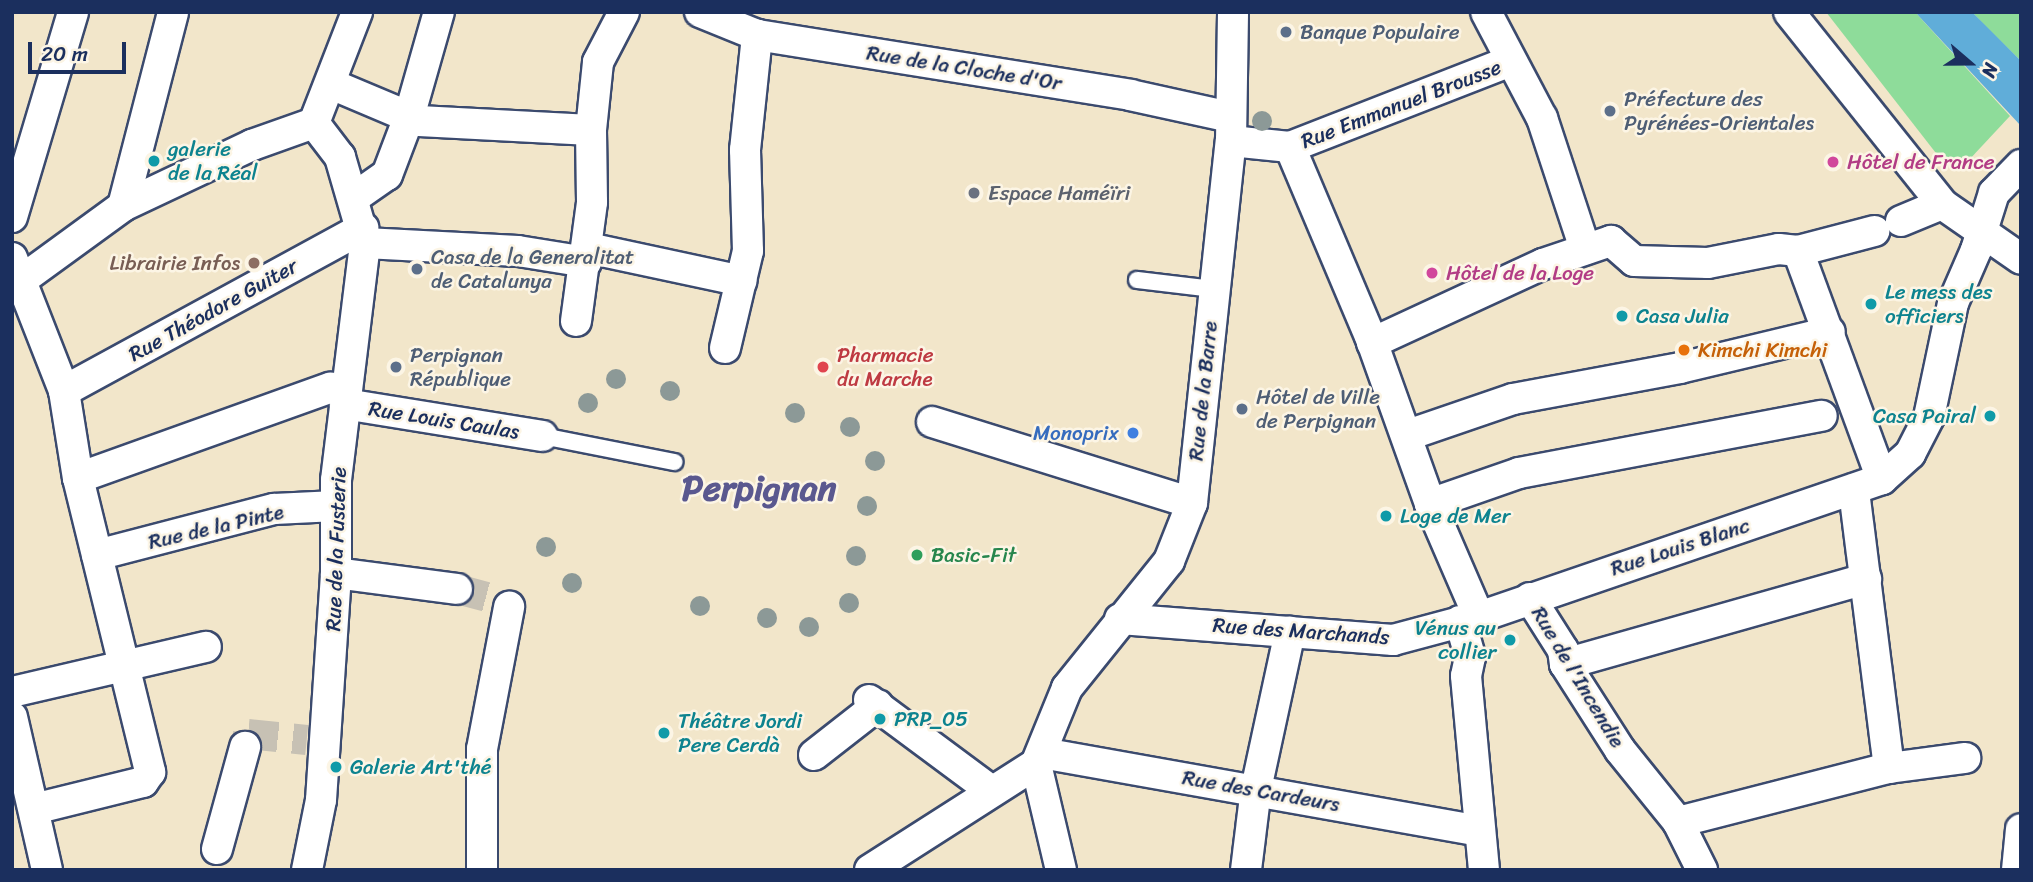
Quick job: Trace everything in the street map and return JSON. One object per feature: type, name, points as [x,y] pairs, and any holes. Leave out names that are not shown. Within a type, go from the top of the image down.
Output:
[{"type":"street","points":[[12,217],[74,12]]},
{"type":"street","points":[[123,206],[173,12]]},
{"type":"street","points":[[355,197],[387,175],[409,117],[439,12]]},
{"type":"street","points":[[576,321],[587,255],[591,130],[598,62],[624,12]]},
{"type":"street","name":"Rue de la Cloche d'Or","points":[[700,12],[757,35],[1130,95],[1290,147]]},
{"type":"street","name":"Rue de la Barre","points":[[1039,759],[1067,688],[1170,561],[1192,503],[1231,129],[1233,12]]},
{"type":"street","points":[[1486,12],[1542,118],[1585,249]]},
{"type":"street","points":[[1789,12],[1942,205],[2021,259]]},
{"type":"street","points":[[34,809],[143,782],[150,772],[78,478],[64,391],[16,275],[123,206],[251,145],[314,123],[354,23]]},
{"type":"street","points":[[726,348],[748,251],[745,150],[757,35]]},
{"type":"street","name":"Rue Emmanuel Brousse","points":[[1290,147],[1511,61]]},
{"type":"street","points":[[331,84],[409,117],[591,130]]},
{"type":"street","points":[[314,123],[340,157],[355,197],[364,236],[587,255],[742,281]]},
{"type":"street","points":[[1290,147],[1408,435],[1470,619],[1470,657],[1466,676],[1484,870]]},
{"type":"street","points":[[1798,251],[1830,332],[1841,413],[1882,479],[1910,454],[1929,417],[1953,303],[1981,234],[1994,193],[2021,164]]},
{"type":"street","points":[[1902,221],[1942,205]]},
{"type":"street","points":[[1372,343],[1585,249],[1611,241],[1634,261],[1708,263],[1779,249],[1798,251],[1874,231]]},
{"type":"street","name":"Rue Théodore Guiter","points":[[64,391],[364,236]]},
{"type":"street","name":"Rue de la Fusterie","points":[[307,870],[321,800],[316,741],[336,573],[336,506],[364,236]]},
{"type":"street","points":[[1408,435],[1513,399],[1680,368],[1830,332]]},
{"type":"street","name":"Rue Louis Caulas","points":[[78,478],[330,388],[346,397],[542,436]]},
{"type":"street","points":[[1430,504],[1519,473],[1841,413]]},
{"type":"street","points":[[932,422],[1192,503]]},
{"type":"street","name":"Rue Louis Blanc","points":[[1470,619],[1882,479]]},
{"type":"street","points":[[1854,489],[1889,768]]},
{"type":"street","name":"Rue de la Pinte","points":[[97,555],[274,509],[336,506]]},
{"type":"street","points":[[336,573],[457,589]]},
{"type":"street","points":[[1564,664],[1866,579]]},
{"type":"street","name":"Rue de l'Incendie","points":[[1530,598],[1563,650],[1564,664],[1620,750],[1678,822],[1702,870]]},
{"type":"street","points":[[482,870],[482,749],[509,607]]},
{"type":"street","name":"Rue des Marchands","points":[[1121,619],[1393,639],[1470,619]]},
{"type":"street","points":[[1245,870],[1255,789],[1290,632]]},
{"type":"street","points":[[12,692],[206,647]]},
{"type":"street","points":[[814,755],[874,702],[990,790]]},
{"type":"street","points":[[12,717],[47,870]]},
{"type":"street","points":[[217,849],[245,747]]},
{"type":"street","points":[[1678,822],[1889,768],[1965,758]]},
{"type":"street","points":[[870,870],[1039,759],[1061,870]]},
{"type":"street","name":"Rue des Cardeurs","points":[[1039,759],[1255,789],[1479,831]]},
{"type":"street","points":[[2017,870],[2021,829]]},
{"type":"lane","points":[[1137,280],[1213,289]]},
{"type":"lane","points":[[542,436],[674,462]]},
{"type":"green space","points":[[1826,12],[1915,12],[2010,116],[1968,161],[1939,157]]},
{"type":"green space","points":[[1972,12],[2021,12],[2021,61],[1988,29]]},
{"type":"water","points":[[1915,12],[1972,12],[2021,61],[2021,126]]},
{"type":"tunnel","points":[[457,589],[498,600]]},
{"type":"tunnel","points":[[245,747],[248,734],[307,740]]},
{"type":"place","name":"Banque Populaire","points":[[1286,32]]},
{"type":"place","name":"Préfecture des Pyrénées-Orientales","points":[[1610,111]]},
{"type":"place","name":"galerie de la Réal","points":[[154,161]]},
{"type":"place","name":"Hôtel de France","points":[[1833,162]]},
{"type":"place","name":"Espace Haméïri","points":[[974,193]]},
{"type":"place","name":"Librairie Infos","points":[[254,263]]},
{"type":"place","name":"Casa de la Generalitat de Catalunya","points":[[417,269]]},
{"type":"place","name":"Hôtel de la Loge","points":[[1432,273]]},
{"type":"place","name":"Le mess des officiers","points":[[1871,304]]},
{"type":"place","name":"Casa Julia","points":[[1622,316]]},
{"type":"place","name":"Kimchi Kimchi","points":[[1684,350]]},
{"type":"place","name":"Perpignan République","points":[[396,367]]},
{"type":"place","name":"Pharmacie du Marche","points":[[823,367]]},
{"type":"place","name":"Hôtel de Ville de Perpignan","points":[[1242,409]]},
{"type":"place","name":"Casa Pairal","points":[[1990,416]]},
{"type":"place","name":"Monoprix","points":[[1133,433]]},
{"type":"place","name":"Loge de Mer","points":[[1386,516]]},
{"type":"place","name":"Basic-Fit","points":[[917,555]]},
{"type":"place","name":"Vénus au collier","points":[[1510,640]]},
{"type":"place","name":"PRP_05","points":[[880,719]]},
{"type":"place","name":"Théâtre Jordi Pere Cerdà","points":[[664,733]]},
{"type":"place","name":"Galerie Art'thé","points":[[336,767]]},
{"type":"district","name":"Perpignan","points":[[759,488]]}]
